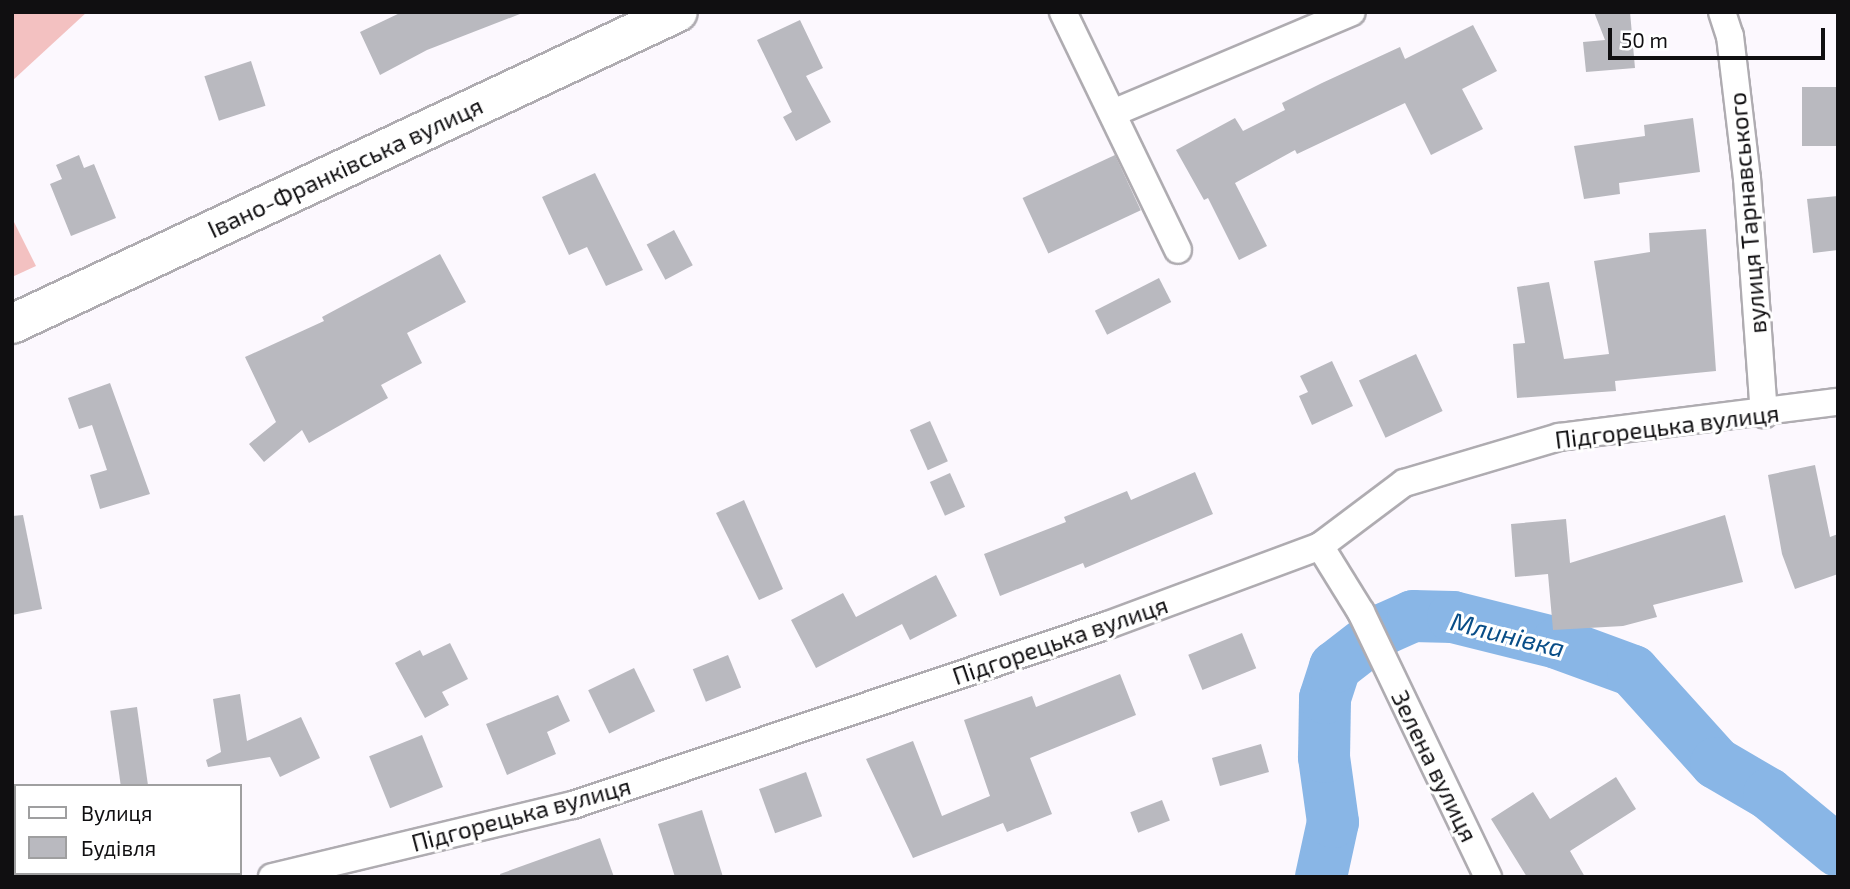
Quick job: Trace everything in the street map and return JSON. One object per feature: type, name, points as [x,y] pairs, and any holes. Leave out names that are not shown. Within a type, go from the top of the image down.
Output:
[{"type":"main road","name":"Івано-Франківська вулиця","points":[[12,324],[678,12]]},
{"type":"street","points":[[1063,12],[1178,250]]},
{"type":"street","points":[[1113,113],[1352,12]]},
{"type":"street","name":"вулиця Тарнавського","points":[[1722,12],[1730,36],[1747,178],[1763,414]]},
{"type":"street","name":"Підгорецька вулиця","points":[[272,877],[573,805],[1108,625],[1320,546],[1404,483],[1546,441],[1838,402]]},
{"type":"street","name":"Зелена вулиця","points":[[1320,546],[1361,612],[1488,877]]},
{"type":"shaded area","points":[[12,12],[87,12],[12,81]]},
{"type":"shaded area","points":[[12,218],[36,266],[12,277]]},
{"type":"building","points":[[402,12],[520,14],[427,50],[380,75],[360,32]]},
{"type":"building","points":[[1594,12],[1630,12],[1635,68],[1586,72],[1583,42],[1605,40]]},
{"type":"building","points":[[800,20],[823,68],[806,76],[831,122],[796,141],[783,117],[792,112],[757,40]]},
{"type":"building","points":[[1473,25],[1497,71],[1462,89],[1483,129],[1431,155],[1405,103],[1297,154],[1295,150],[1235,183],[1267,246],[1239,260],[1208,198],[1204,200],[1176,150],[1235,118],[1243,131],[1285,110],[1282,103],[1400,47],[1405,59]]},
{"type":"building","points":[[251,61],[266,106],[219,121],[204,76]]},
{"type":"building","points":[[1802,87],[1838,87],[1838,146],[1802,146]]},
{"type":"building","points":[[1693,118],[1700,172],[1619,183],[1620,194],[1584,199],[1574,146],[1645,136],[1644,125]]},
{"type":"building","points":[[79,155],[84,168],[94,164],[116,218],[71,236],[50,184],[62,179],[56,165]]},
{"type":"building","points":[[1115,155],[1141,210],[1048,253],[1023,198]]},
{"type":"building","points":[[595,173],[643,270],[606,286],[587,247],[569,255],[542,197]]},
{"type":"building","points":[[1838,196],[1838,250],[1813,253],[1807,199]]},
{"type":"building","points":[[1706,229],[1716,371],[1615,381],[1616,391],[1517,398],[1513,344],[1525,343],[1517,287],[1549,282],[1564,359],[1609,354],[1594,261],[1650,252],[1649,233]]},
{"type":"building","points":[[674,230],[693,265],[665,280],[647,245]]},
{"type":"building","points":[[440,254],[466,302],[407,333],[422,363],[381,385],[388,398],[309,443],[302,430],[264,462],[249,444],[276,422],[245,357],[324,321],[322,317]]},
{"type":"building","points":[[1159,278],[1171,302],[1107,335],[1095,311]]},
{"type":"building","points":[[1416,354],[1443,411],[1386,438],[1359,381]]},
{"type":"building","points":[[1332,361],[1353,406],[1312,425],[1299,396],[1308,392],[1300,376]]},
{"type":"building","points":[[110,383],[150,494],[100,509],[90,475],[107,470],[92,425],[79,429],[68,398]]},
{"type":"building","points":[[930,421],[948,461],[928,470],[910,430]]},
{"type":"building","points":[[1815,465],[1830,537],[1838,534],[1838,574],[1795,589],[1782,554],[1768,475]]},
{"type":"building","points":[[1195,472],[1213,514],[1085,568],[1083,563],[1000,596],[984,554],[1066,522],[1064,517],[1127,491],[1131,500]]},
{"type":"building","points":[[950,473],[965,507],[945,516],[930,482]]},
{"type":"building","points":[[744,500],[783,589],[759,600],[716,513]]},
{"type":"building","points":[[23,515],[42,609],[12,615],[12,516]]},
{"type":"building","points":[[1725,515],[1743,582],[1653,605],[1657,617],[1623,626],[1553,630],[1548,574],[1515,577],[1511,524],[1566,519],[1570,563]]},
{"type":"building","points":[[936,575],[957,616],[910,640],[902,624],[816,668],[791,620],[843,593],[856,617]]},
{"type":"building","points":[[1242,633],[1256,668],[1202,690],[1188,655]]},
{"type":"building","points":[[450,643],[468,679],[442,692],[449,705],[425,718],[395,663],[420,650],[423,656]]},
{"type":"building","points":[[728,655],[741,687],[706,702],[693,669]]},
{"type":"building","points":[[634,668],[655,711],[609,733],[588,690]]},
{"type":"building","points":[[1120,674],[1136,715],[1030,758],[1052,814],[1007,832],[1003,823],[913,858],[866,759],[913,741],[942,816],[990,796],[964,720],[1032,696],[1036,707]]},
{"type":"building","points":[[240,694],[247,741],[301,717],[320,758],[280,777],[270,757],[208,767],[206,760],[221,752],[213,699]]},
{"type":"building","points":[[558,695],[570,721],[547,732],[556,754],[507,775],[486,724]]},
{"type":"building","points":[[137,707],[148,784],[121,784],[110,711]]},
{"type":"building","points":[[422,735],[443,787],[390,808],[369,756]]},
{"type":"building","points":[[1261,744],[1269,772],[1220,786],[1212,758]]},
{"type":"building","points":[[806,772],[822,816],[775,833],[759,789]]},
{"type":"building","points":[[1616,777],[1636,809],[1570,851],[1585,877],[1527,877],[1491,819],[1533,792],[1550,819]]},
{"type":"building","points":[[1162,800],[1170,821],[1138,833],[1130,812]]},
{"type":"building","points":[[702,810],[723,877],[675,877],[658,824]]},
{"type":"building","points":[[600,838],[614,877],[501,877],[500,874]]},
{"type":"waterway","name":"Млинівка","points":[[1321,877],[1333,822],[1324,757],[1325,698],[1335,667],[1384,629],[1413,616],[1453,617],[1557,643],[1633,671],[1716,763],[1769,794],[1838,851]]}]
